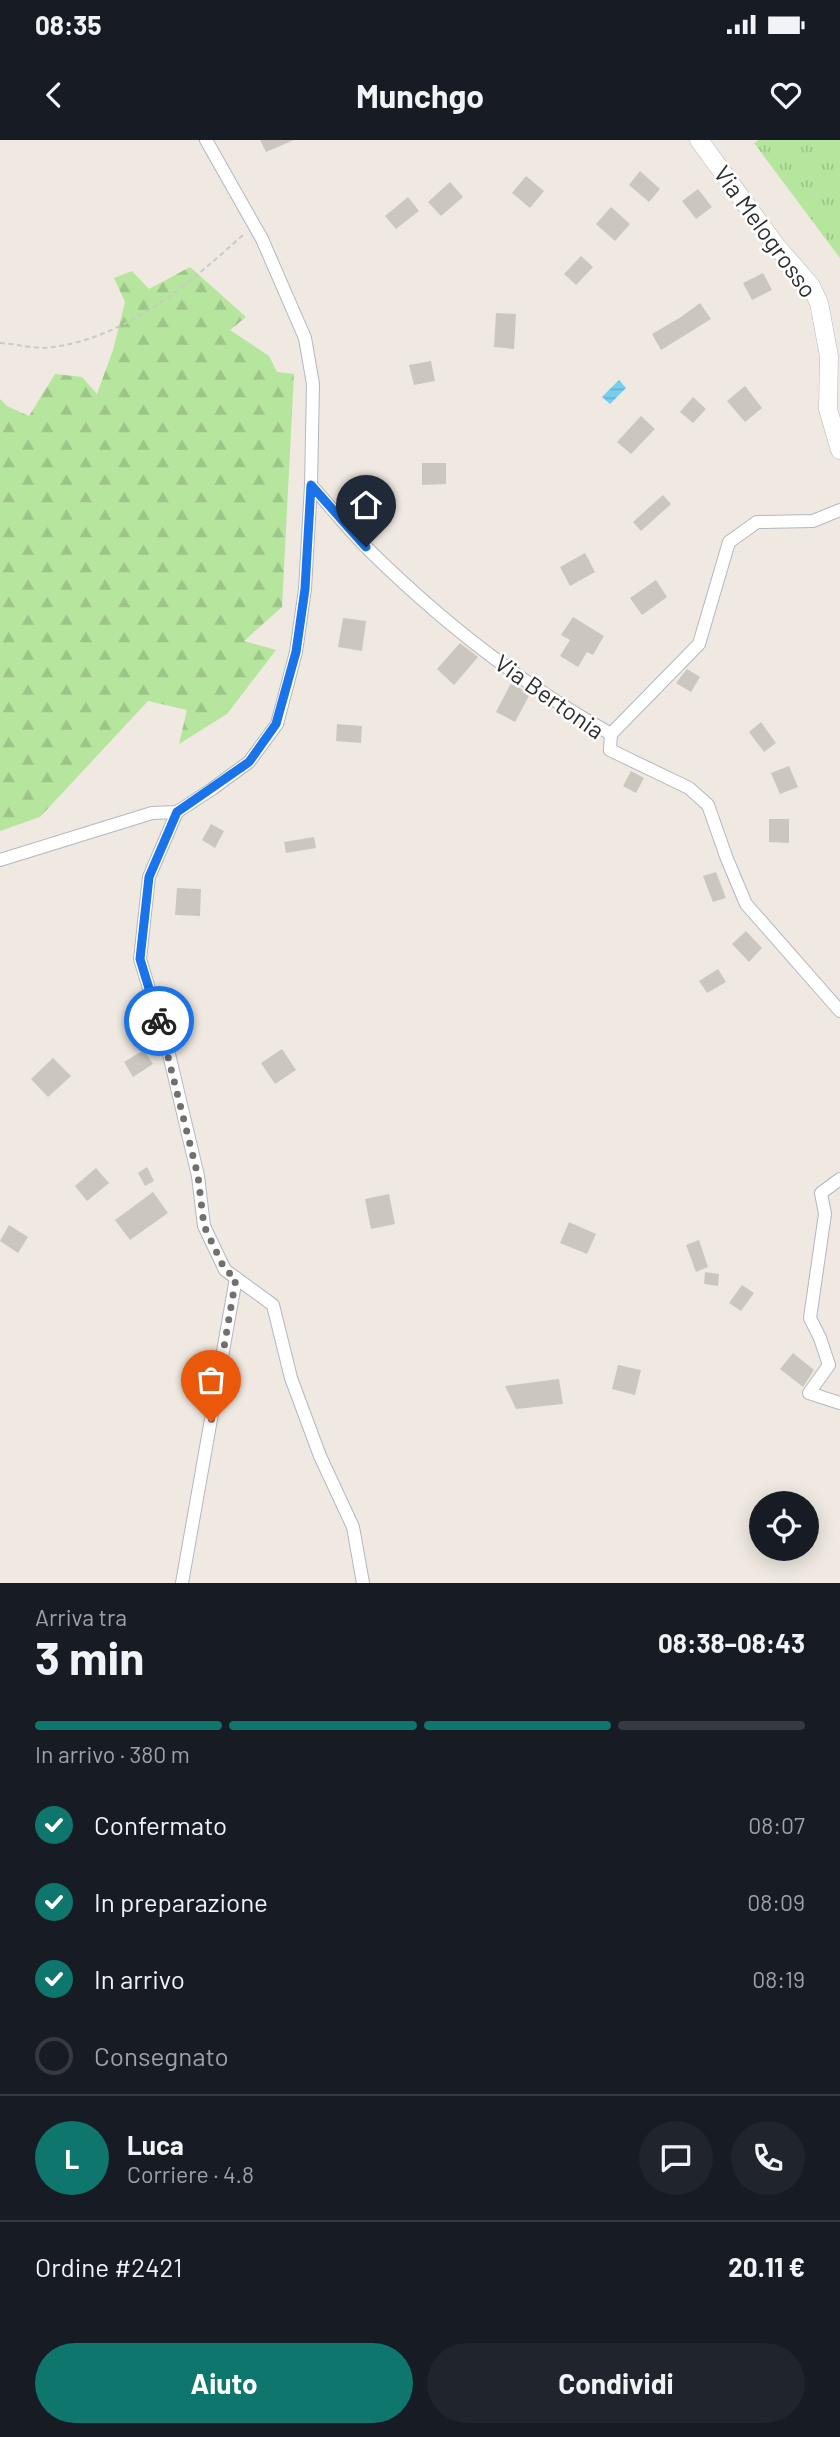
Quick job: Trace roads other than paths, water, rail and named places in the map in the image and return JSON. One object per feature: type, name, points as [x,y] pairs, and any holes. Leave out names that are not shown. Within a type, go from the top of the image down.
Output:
[{"type":"street","points":[[206,140],[253,225],[305,338],[313,384],[305,589],[296,652],[276,724],[249,762],[177,812],[149,877],[140,959],[176,1082],[198,1176],[204,1226],[225,1270],[273,1305],[291,1378],[320,1456],[353,1527],[363,1583]]},
{"type":"street","name":"Via Melogrosso","points":[[699,140],[777,247],[811,286],[819,303],[829,356],[828,409],[840,450]]},
{"type":"street","name":"Via Bertonia","points":[[311,485],[366,547],[446,618],[524,681],[611,734],[610,750],[689,788],[708,805],[746,904],[840,1011]]},
{"type":"street","points":[[611,734],[699,644],[729,542],[757,522],[813,522],[840,510]]},
{"type":"street","points":[[0,860],[152,813],[177,812]]},
{"type":"street","points":[[840,1179],[821,1193],[825,1214],[810,1318],[830,1365],[809,1393],[840,1403]]},
{"type":"street","points":[[182,1583],[236,1278]]},
{"type":"water","points":[[619,380],[626,388],[610,404],[602,397]]}]
